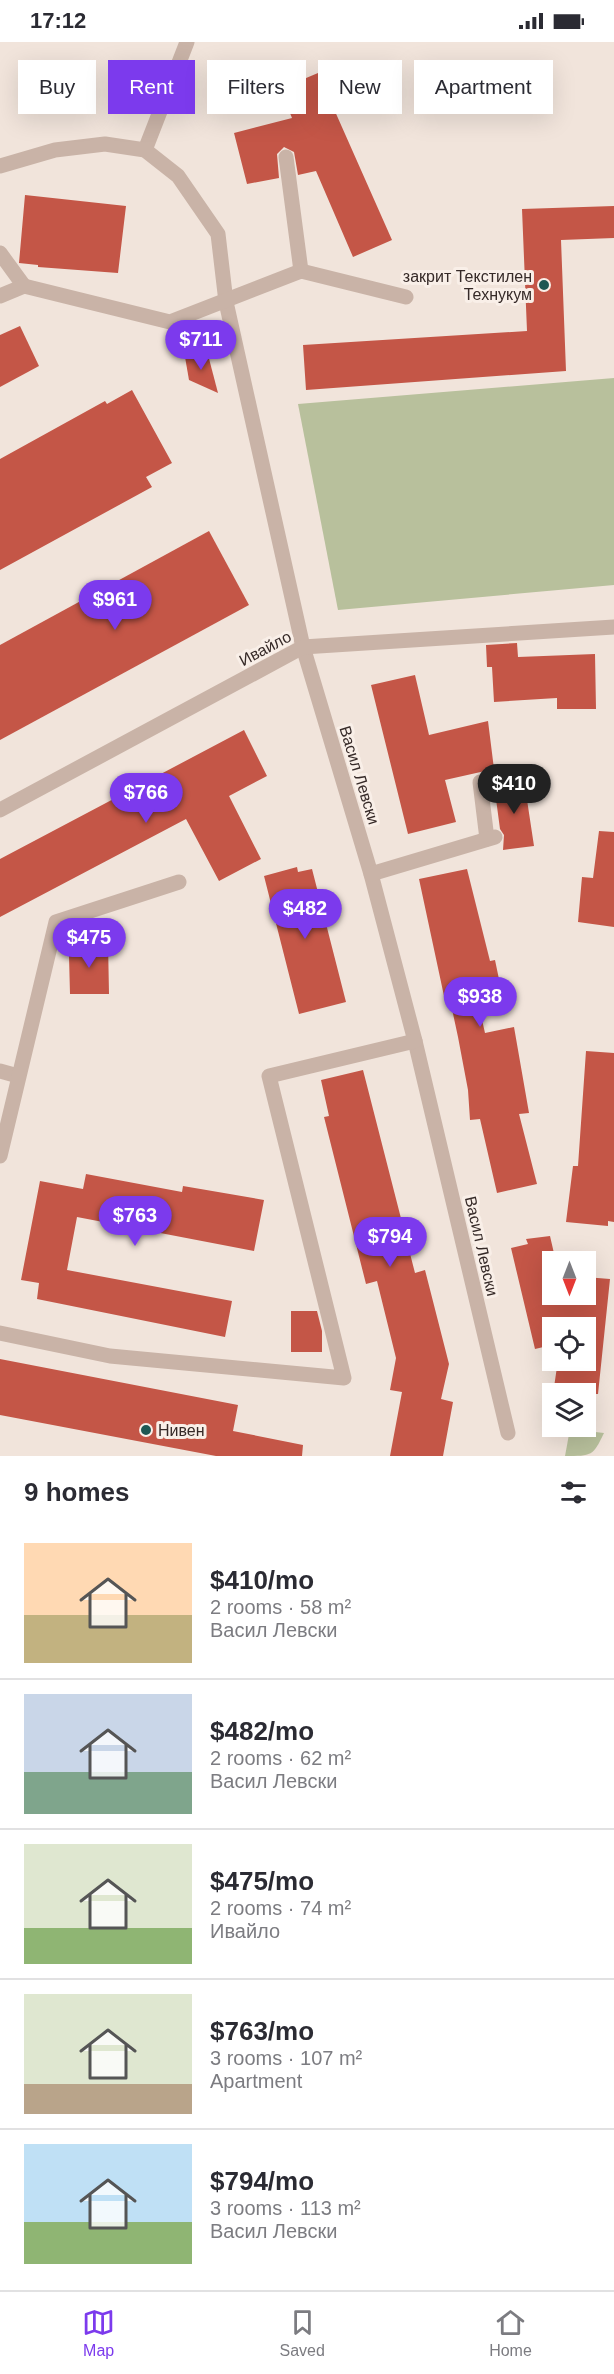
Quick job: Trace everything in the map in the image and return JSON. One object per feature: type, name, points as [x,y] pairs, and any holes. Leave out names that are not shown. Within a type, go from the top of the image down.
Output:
[{"type":"street","points":[[0,166],[55,150],[105,144],[144,150],[187,42]]},
{"type":"street","name":"Васил Левски","points":[[144,150],[178,176],[218,234],[226,302],[303,647],[371,874],[415,1041],[508,1433]]},
{"type":"street","points":[[286,157],[301,271]]},
{"type":"street","points":[[0,253],[24,286]]},
{"type":"street","points":[[0,296],[24,286],[170,322],[301,271],[406,297]]},
{"type":"street","name":"Ивайло","points":[[0,810],[303,647],[614,627]]},
{"type":"street","points":[[371,874],[491,838],[480,782]]},
{"type":"street","points":[[0,1156],[56,921],[178,882]]},
{"type":"street","points":[[0,1333],[110,1356],[344,1377],[269,1076],[415,1041]]},
{"type":"street","points":[[0,1071],[18,1076]]},
{"type":"green space","points":[[614,378],[614,585],[338,610],[298,404]]},
{"type":"green space","points":[[596,1432],[604,1433],[590,1453],[581,1456],[565,1456],[569,1437],[596,1437]]},
{"type":"building","points":[[318,73],[318,114],[336,114],[392,240],[353,257],[316,171],[298,175],[294,152],[284,147],[277,154],[279,178],[247,184],[234,133],[292,118],[290,114],[306,114],[306,78]]},
{"type":"building","points":[[25,195],[126,206],[118,273],[38,267],[38,265],[19,263]]},
{"type":"building","points":[[614,206],[614,238],[561,240],[566,371],[306,390],[303,345],[527,331],[522,209]]},
{"type":"building","points":[[20,326],[39,366],[0,387],[0,335]]},
{"type":"building","points":[[207,351],[218,393],[189,380],[185,357]]},
{"type":"building","points":[[132,390],[172,463],[146,477],[152,487],[0,570],[0,459],[105,401],[107,404]]},
{"type":"building","points":[[209,531],[249,605],[0,740],[0,645]]},
{"type":"building","points":[[517,643],[518,657],[595,654],[596,709],[557,709],[557,698],[494,702],[492,667],[487,667],[486,645]]},
{"type":"building","points":[[415,675],[429,735],[488,721],[494,769],[445,780],[456,822],[408,834],[371,685]]},
{"type":"building","points":[[244,730],[267,776],[229,796],[261,859],[219,881],[186,819],[0,917],[0,859]]},
{"type":"building","points":[[524,780],[534,846],[503,850],[504,835],[500,829],[494,784]]},
{"type":"building","points":[[599,831],[614,832],[614,927],[578,922],[582,877],[593,878]]},
{"type":"building","points":[[297,867],[298,872],[312,869],[346,1002],[299,1014],[264,876]]},
{"type":"building","points":[[467,869],[490,961],[495,960],[500,984],[475,989],[485,1033],[514,1027],[529,1113],[519,1114],[537,1184],[497,1193],[480,1119],[470,1120],[468,1090],[458,1037],[449,995],[444,996],[419,879]]},
{"type":"building","points":[[108,942],[109,994],[70,994],[69,956],[73,956],[73,943]]},
{"type":"building","points":[[586,1051],[614,1053],[614,1222],[608,1221],[608,1226],[566,1222],[573,1166],[578,1166]]},
{"type":"building","points":[[363,1070],[415,1273],[425,1270],[449,1364],[441,1399],[453,1402],[443,1456],[390,1456],[402,1392],[390,1390],[396,1358],[377,1281],[366,1284],[324,1117],[329,1116],[321,1080]]},
{"type":"building","points":[[86,1174],[182,1192],[183,1186],[264,1200],[254,1251],[77,1217],[67,1270],[232,1301],[225,1337],[37,1299],[39,1283],[21,1280],[40,1181],[83,1189]]},
{"type":"building","points":[[550,1236],[553,1251],[542,1251],[542,1305],[596,1305],[596,1278],[610,1279],[598,1394],[596,1394],[596,1383],[555,1383],[556,1371],[596,1371],[596,1317],[542,1317],[542,1347],[535,1349],[511,1248],[528,1244],[526,1239]]},
{"type":"building","points":[[291,1311],[317,1311],[322,1331],[322,1352],[291,1352]]},
{"type":"building","points":[[0,1359],[238,1405],[233,1431],[303,1445],[302,1456],[216,1456],[0,1415]]},
{"type":"place","name":"закрит Текстилен Технукум","points":[[544,285]]},
{"type":"place","name":"Нивен","points":[[146,1430]]}]
